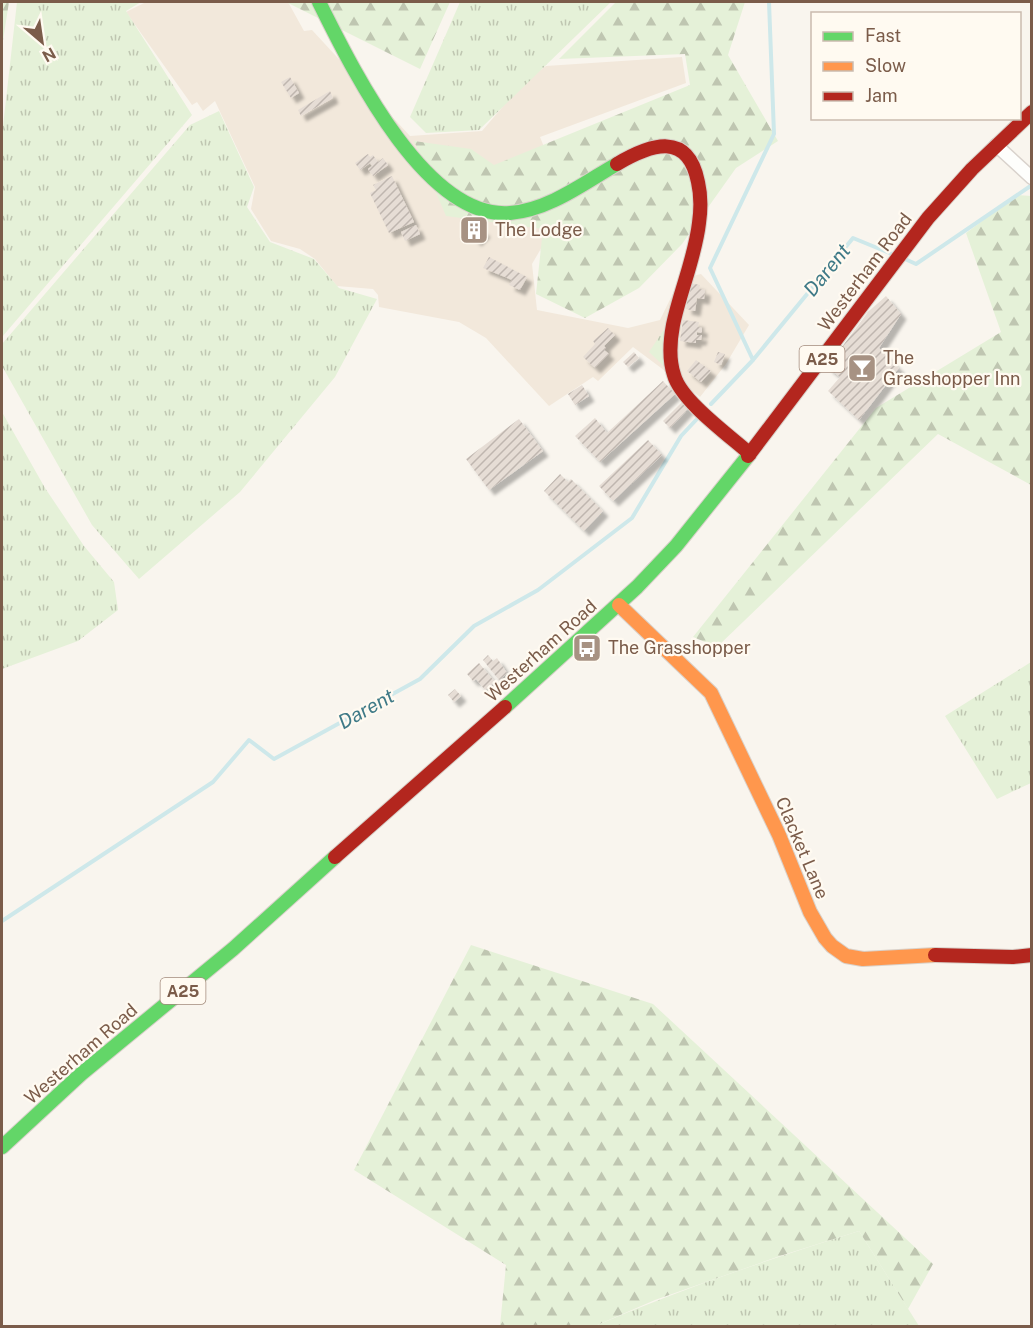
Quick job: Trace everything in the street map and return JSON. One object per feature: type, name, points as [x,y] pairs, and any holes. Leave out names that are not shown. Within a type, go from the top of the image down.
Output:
[{"type":"main road","points":[[319,2],[343,51],[386,122],[434,181],[471,206],[483,211],[519,212],[536,207],[585,183],[637,153],[660,146],[675,146],[685,152],[693,163],[698,178],[701,201],[699,228],[675,321],[671,362],[675,378],[682,389],[701,410],[750,454]]},
{"type":"main road","name":"Westerham Road","points":[[2,1147],[81,1074],[233,949],[619,605],[676,546],[750,454],[893,263],[950,193],[996,145],[1032,112]]},
{"type":"main road","name":"Clacket Lane","points":[[619,605],[711,693],[778,835],[810,912],[825,938],[839,951],[846,956],[863,959],[940,955],[1013,957],[1032,955]]},
{"type":"street","points":[[996,145],[1032,177]]},
{"type":"shaded area","points":[[146,2],[288,2],[304,31],[312,30],[410,136],[482,131],[523,83],[546,66],[682,57],[686,83],[540,137],[567,204],[532,264],[537,310],[628,328],[660,320],[680,279],[701,274],[749,325],[726,364],[700,397],[633,347],[598,381],[593,377],[549,406],[486,338],[459,322],[379,307],[378,295],[373,289],[337,286],[315,259],[300,249],[271,241],[251,209],[255,187],[215,101],[203,111],[197,102],[192,105],[126,12]]},
{"type":"green space","points":[[2,2],[9,2],[2,47]]},
{"type":"green space","points":[[17,2],[141,2],[126,11],[192,115],[2,337],[2,135]]},
{"type":"green space","points":[[286,2],[450,2],[420,69]]},
{"type":"green space","points":[[460,2],[611,2],[479,130],[426,133],[410,117]]},
{"type":"green space","points":[[616,2],[745,2],[728,55],[778,141],[736,168],[682,244],[639,288],[585,318],[536,294],[543,229],[446,216],[414,141],[471,149],[494,165],[690,85],[685,54],[559,59]]},
{"type":"green space","points":[[219,111],[254,187],[247,207],[270,242],[314,259],[339,288],[377,299],[335,377],[240,492],[139,579],[92,525],[2,366],[2,344],[190,125]]},
{"type":"green space","points":[[1017,195],[1031,196],[1031,485],[938,434],[717,647],[693,637],[876,408],[1001,332],[966,233]]},
{"type":"green space","points":[[663,331],[666,331],[668,370],[649,352]]},
{"type":"green space","points":[[2,412],[45,488],[84,546],[114,582],[118,610],[78,641],[2,669]]},
{"type":"green space","points":[[1031,662],[1031,783],[997,799],[945,716]]},
{"type":"green space","points":[[471,945],[653,1004],[933,1264],[908,1309],[859,1231],[655,1300],[595,1326],[500,1326],[506,1265],[354,1170]]},
{"type":"green space","points":[[859,1231],[919,1326],[595,1326],[726,1275]]},
{"type":"building","points":[[290,77],[299,93],[291,98],[281,82]]},
{"type":"building","points":[[330,91],[333,98],[301,116],[298,110]]},
{"type":"building","points":[[368,154],[370,157],[373,155],[378,162],[383,158],[388,165],[373,176],[368,169],[372,166],[370,163],[360,170],[355,163]]},
{"type":"building","points":[[392,176],[414,222],[389,233],[370,193],[376,190],[373,185]]},
{"type":"building","name":"The Lodge","points":[[472,220],[485,232],[476,241],[464,228]]},
{"type":"building","points":[[416,225],[420,234],[405,241],[401,232]]},
{"type":"building","points":[[489,257],[527,277],[520,290],[509,285],[512,280],[483,268]]},
{"type":"building","points":[[690,283],[700,285],[699,289],[705,290],[704,299],[697,298],[695,311],[686,309]]},
{"type":"building","points":[[886,296],[901,314],[879,348],[899,368],[859,420],[828,391],[840,377],[827,367],[868,312]]},
{"type":"building","points":[[683,320],[699,322],[698,327],[702,328],[702,333],[697,332],[697,335],[702,335],[701,340],[696,340],[696,343],[680,341]]},
{"type":"building","points":[[608,328],[615,335],[604,346],[606,348],[604,350],[609,354],[595,368],[583,357],[595,344],[593,341]]},
{"type":"building","points":[[634,352],[639,358],[628,367],[623,362]]},
{"type":"building","points":[[718,352],[725,354],[721,365],[714,362]]},
{"type":"building","points":[[696,360],[711,371],[701,382],[687,371]]},
{"type":"building","points":[[663,381],[675,394],[600,462],[575,436],[595,418],[607,433]]},
{"type":"building","points":[[582,385],[589,396],[575,405],[568,394]]},
{"type":"building","points":[[683,401],[689,408],[670,428],[663,421]]},
{"type":"building","points":[[519,419],[543,451],[489,490],[466,459]]},
{"type":"building","points":[[648,440],[662,455],[613,501],[599,486]]},
{"type":"building","points":[[560,474],[568,482],[571,479],[603,511],[584,531],[544,491]]},
{"type":"building","points":[[488,655],[493,661],[497,658],[507,673],[499,680],[483,660]]},
{"type":"building","points":[[479,663],[495,682],[485,690],[476,679],[473,681],[467,674]]},
{"type":"building","points":[[455,689],[461,696],[454,702],[448,695]]},
{"type":"waterway","points":[[753,360],[710,268],[774,134],[769,2]]},
{"type":"waterway","name":"Darent","points":[[905,259],[916,264],[1032,185]]},
{"type":"waterway","name":"Darent","points":[[711,404],[753,360],[853,238],[892,254]]},
{"type":"waterway","name":"Darent","points":[[2,921],[213,782],[249,740],[274,759],[420,679],[474,626],[538,590],[632,518],[681,436],[696,420]]},
{"type":"traffic: fast","points":[[319,2],[350,63],[395,134],[421,166],[449,192],[479,209],[510,213],[539,207],[617,164]]},
{"type":"traffic: fast","points":[[505,707],[637,587],[676,546],[748,456]]},
{"type":"traffic: fast","points":[[2,1147],[81,1074],[233,949],[335,857]]},
{"type":"traffic: slow","points":[[619,605],[711,693],[779,835],[810,912],[832,946],[846,956],[863,959],[935,955]]},
{"type":"traffic: jam","points":[[748,456],[928,218],[972,169],[1032,112]]},
{"type":"traffic: jam","points":[[617,164],[643,151],[666,146],[686,155],[693,166],[700,192],[700,218],[673,325],[672,369],[678,385],[696,407],[750,454]]},
{"type":"traffic: jam","points":[[335,857],[505,707]]},
{"type":"traffic: jam","points":[[935,955],[1013,957],[1032,955]]},
{"type":"place","name":"The Lodge","points":[[474,230]]},
{"type":"place","name":"The Grasshopper Inn","points":[[862,368]]},
{"type":"place","name":"The Grasshopper","points":[[587,648]]}]
